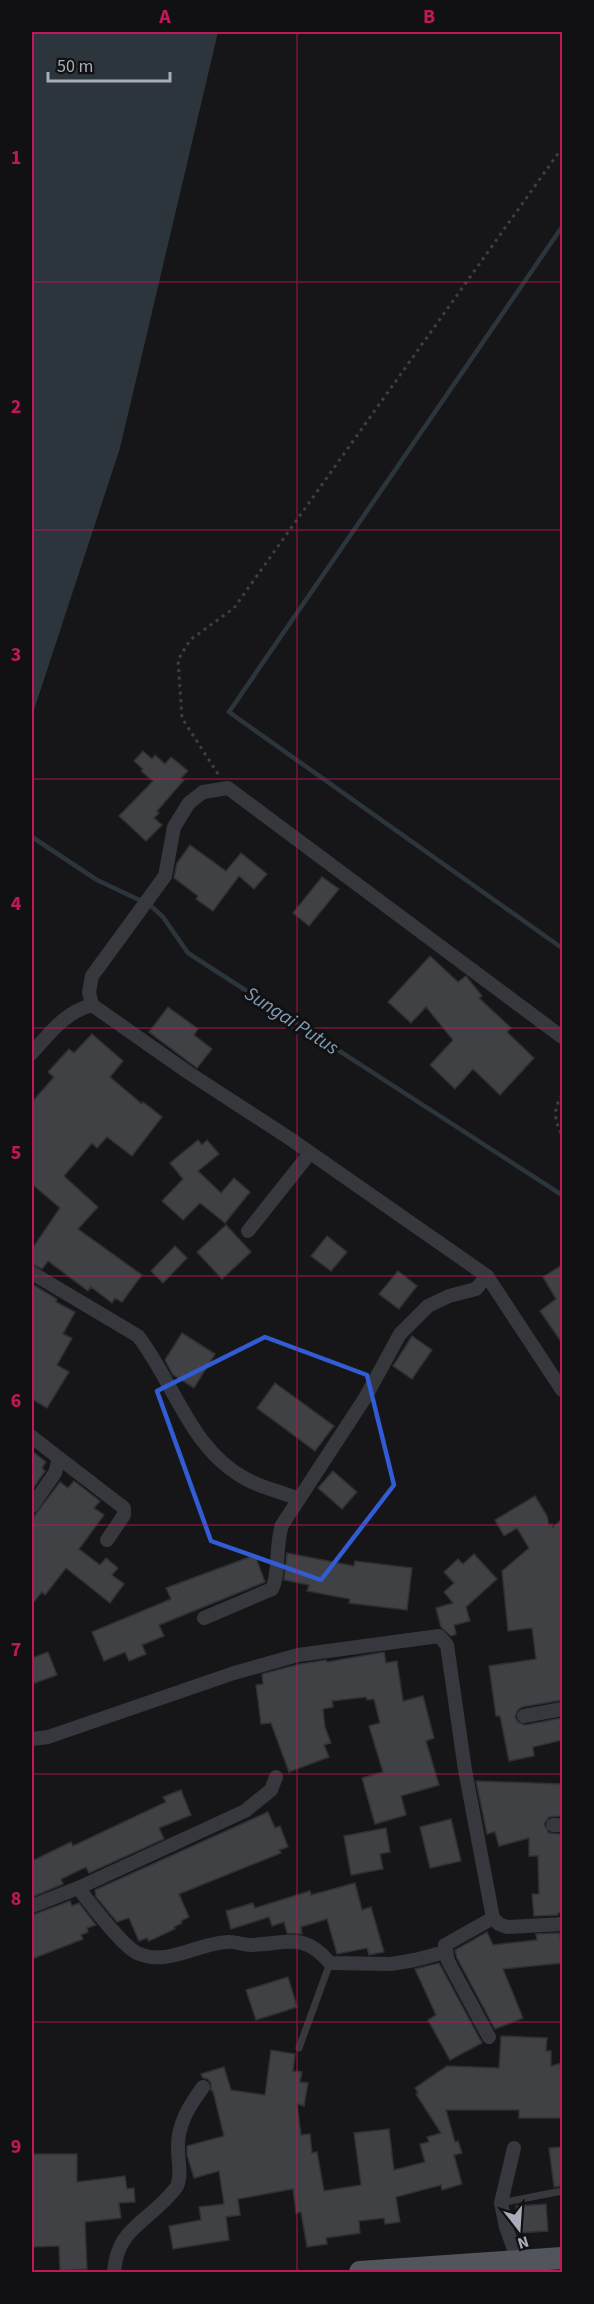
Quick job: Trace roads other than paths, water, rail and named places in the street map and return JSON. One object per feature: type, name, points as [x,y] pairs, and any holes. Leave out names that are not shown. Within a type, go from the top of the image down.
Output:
[{"type":"main road","points":[[360,2272],[517,2267],[562,2258]]},
{"type":"street","points":[[562,1037],[228,788],[203,792],[189,803],[174,828],[165,876],[92,976],[89,992],[92,1005],[487,1276],[562,1390]]},
{"type":"street","points":[[32,1053],[66,1016],[80,1008],[92,1005]]},
{"type":"street","points":[[248,1231],[310,1153]]},
{"type":"street","points":[[32,1273],[138,1336],[149,1351],[192,1429],[216,1457],[246,1479],[299,1499]]},
{"type":"street","points":[[204,1618],[272,1589],[276,1581],[278,1536],[282,1525],[365,1398],[400,1334],[428,1306],[449,1296],[476,1288],[487,1276]]},
{"type":"street","points":[[32,1437],[124,1508],[124,1515],[107,1540]]},
{"type":"street","points":[[32,1506],[55,1473],[59,1458]]},
{"type":"street","points":[[32,1739],[48,1737],[234,1673],[298,1656],[439,1636],[447,1646],[465,1770],[493,1918],[498,1924],[507,1927],[562,1924]]},
{"type":"street","points":[[524,1716],[562,1709]]},
{"type":"street","points":[[32,1906],[78,1888],[245,1811],[271,1790],[276,1777]]},
{"type":"street","points":[[78,1888],[135,1953],[150,1958],[170,1956],[228,1942],[248,1945],[305,1942],[322,1954],[330,1964],[391,1964],[445,1952]]},
{"type":"street","points":[[489,2037],[448,1961],[445,1945],[493,1918]]},
{"type":"street","points":[[114,2272],[118,2249],[135,2224],[156,2209],[177,2186],[178,2134],[189,2106],[203,2087]]},
{"type":"street","points":[[514,2148],[501,2203],[517,2267]]},
{"type":"lane","points":[[299,2048],[330,1964]]},
{"type":"lane","points":[[501,2203],[562,2191]]},
{"type":"waterway","points":[[562,227],[229,712],[562,948]]},
{"type":"waterway","name":"Sungai Putus","points":[[32,837],[97,880],[150,905],[163,917],[188,953],[562,1195]]}]
